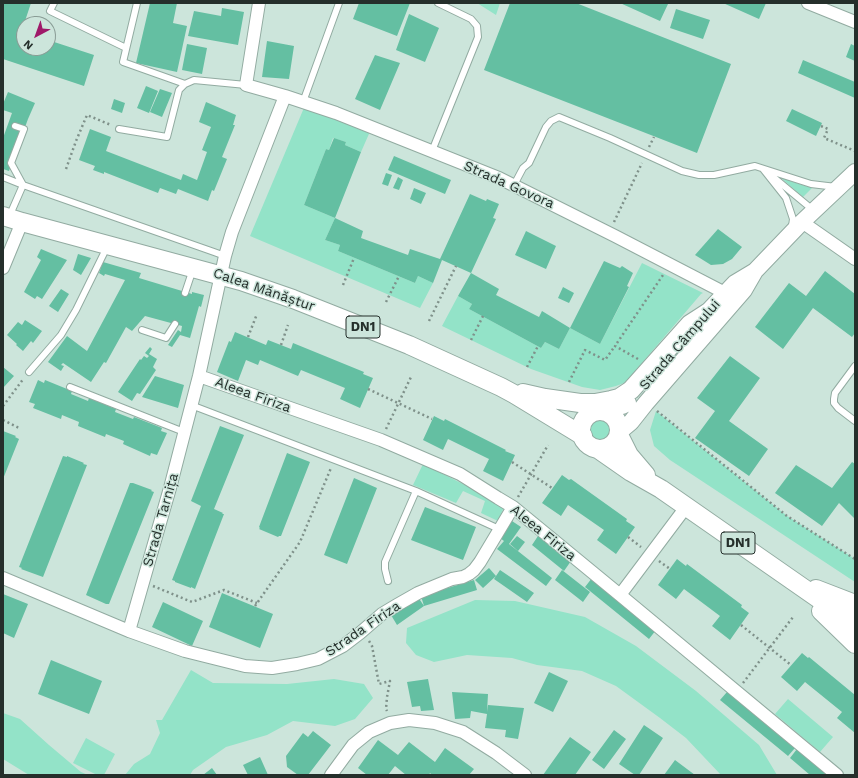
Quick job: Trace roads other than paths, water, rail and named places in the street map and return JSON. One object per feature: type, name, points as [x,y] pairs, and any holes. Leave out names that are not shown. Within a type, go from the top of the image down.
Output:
[{"type":"main road","name":"Strada Câmpului","points":[[619,434],[744,290],[755,271],[802,222],[855,172]]},
{"type":"main road","name":"Calea Mănăștur","points":[[11,219],[241,281],[293,299],[380,333],[532,400],[575,410],[608,413],[618,424],[619,434],[629,455],[638,466],[673,498]]},
{"type":"main road","name":"Strada Câmpului","points":[[599,412],[622,406],[634,398],[725,293],[735,283],[755,271]]},
{"type":"main road","points":[[508,390],[545,398],[580,403],[595,403],[619,398],[631,390],[690,324],[707,312]]},
{"type":"main road","name":"Calea Mănăștur","points":[[508,390],[583,436],[591,447],[598,449],[631,472],[673,498],[855,624]]},
{"type":"main road","points":[[508,390],[610,465],[634,479],[673,498]]},
{"type":"main road","points":[[583,436],[582,426],[585,420],[590,415],[599,412]]},
{"type":"main road","points":[[598,449],[611,446],[616,441],[619,434]]},
{"type":"main road","points":[[790,579],[855,604]]},
{"type":"main road","points":[[790,579],[855,644]]},
{"type":"street","points":[[246,85],[258,3]]},
{"type":"street","points":[[808,3],[855,22]]},
{"type":"street","name":"Strada Govora","points":[[246,85],[285,96],[346,117],[499,178],[725,293]]},
{"type":"street","points":[[222,275],[232,232],[285,96]]},
{"type":"street","points":[[3,268],[11,219]]},
{"type":"street","points":[[802,222],[855,259]]},
{"type":"street","name":"Strada Tarnița","points":[[129,631],[170,488],[199,376],[222,275]]},
{"type":"street","name":"Aleea Firiza","points":[[199,376],[381,440],[460,474],[512,507],[620,594],[837,775]]},
{"type":"street","points":[[620,594],[673,498]]},
{"type":"street","name":"Strada Firiza","points":[[129,631],[185,651],[245,666],[272,668],[318,659],[343,646],[382,614],[418,593],[452,579],[469,574],[480,562],[512,507]]},
{"type":"street","points":[[3,578],[129,631]]},
{"type":"street","points":[[331,775],[353,745],[369,732],[390,723],[409,720],[435,723],[463,732],[496,753],[525,775]]},
{"type":"lane","points":[[54,3],[50,11],[126,48]]},
{"type":"lane","points":[[137,3],[124,62],[185,84]]},
{"type":"lane","points":[[303,102],[339,3]]},
{"type":"lane","points":[[432,151],[478,37],[477,26],[471,19],[438,3]]},
{"type":"lane","points":[[119,128],[167,137],[179,90],[185,84],[194,80],[246,85]]},
{"type":"lane","points":[[514,185],[523,168],[529,163],[546,127],[551,121],[559,117],[682,170],[699,175],[714,175],[755,166],[811,184],[838,187]]},
{"type":"lane","points":[[11,219],[23,185],[11,163],[24,129],[15,126]]},
{"type":"lane","points":[[763,169],[786,198],[793,219],[802,222]]},
{"type":"lane","points":[[763,169],[802,222]]},
{"type":"lane","points":[[3,177],[226,256]]},
{"type":"lane","points":[[29,372],[61,335],[76,310],[108,245]]},
{"type":"lane","points":[[185,293],[194,268]]},
{"type":"lane","points":[[142,330],[166,338],[175,324]]},
{"type":"lane","points":[[855,366],[835,393],[834,403],[855,421]]},
{"type":"lane","points":[[70,387],[184,432]]},
{"type":"lane","name":"Aleea Firiza","points":[[191,405],[416,491],[499,529]]},
{"type":"lane","points":[[388,581],[385,562],[416,491]]}]
